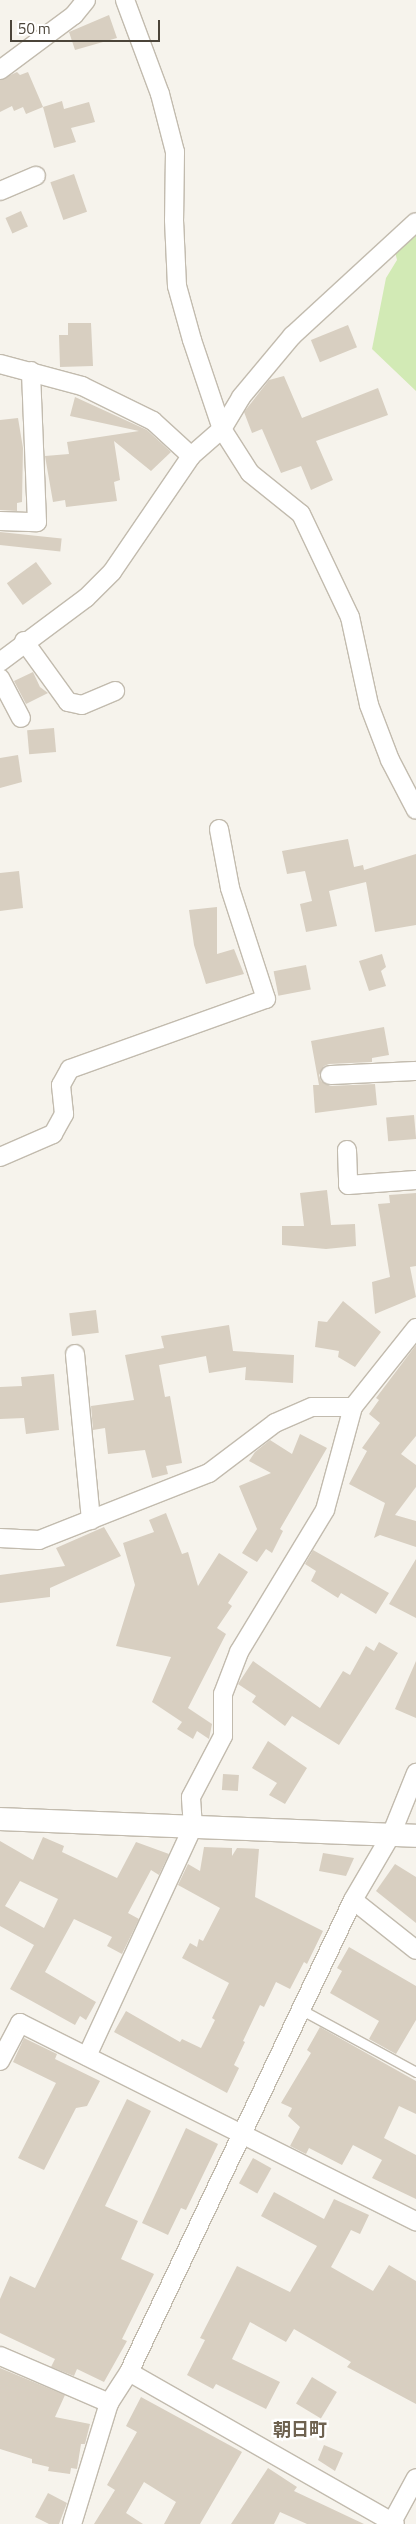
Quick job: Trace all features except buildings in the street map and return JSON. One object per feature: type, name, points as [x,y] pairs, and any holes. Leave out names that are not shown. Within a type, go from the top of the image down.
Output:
[{"type":"street","points":[[0,70],[74,15],[86,0]]},
{"type":"street","points":[[125,0],[160,94],[175,152],[174,220],[177,286],[192,340],[222,429],[250,473],[301,514],[350,617],[369,705],[390,760],[416,810]]},
{"type":"street","points":[[0,192],[36,176]]},
{"type":"street","points":[[0,662],[24,642],[86,598],[112,572],[191,456],[222,429],[241,397],[292,336],[416,222]]},
{"type":"street","points":[[0,364],[32,371],[82,386],[153,421],[191,456]]},
{"type":"street","points":[[0,521],[37,522],[32,371]]},
{"type":"street","points":[[24,642],[68,702],[82,705],[115,691]]},
{"type":"street","points":[[0,678],[22,718]]},
{"type":"street","points":[[0,1157],[53,1134],[64,1114],[62,1084],[70,1069],[266,999],[230,888],[219,829]]},
{"type":"street","points":[[330,1075],[416,1071]]},
{"type":"street","points":[[347,1150],[348,1185],[416,1180]]},
{"type":"street","points":[[87,2056],[193,1827],[191,1797],[223,1736],[223,1694],[239,1652],[325,1510],[353,1407],[416,1328]]},
{"type":"street","points":[[75,1354],[92,1520]]},
{"type":"street","points":[[0,1538],[39,1540],[209,1473],[275,1423],[312,1407],[353,1407]]},
{"type":"street","points":[[72,2524],[109,2403],[129,2372],[240,2133],[353,1900],[391,1835],[416,1773]]},
{"type":"street","points":[[0,1820],[416,1836]]},
{"type":"street","points":[[353,1900],[416,1950]]},
{"type":"street","points":[[0,2061],[20,2023],[416,2221]]},
{"type":"street","points":[[0,2356],[109,2403]]},
{"type":"street","points":[[129,2372],[393,2523],[416,2478]]},
{"type":"lane","points":[[300,2009],[416,2072]]},
{"type":"green space","points":[[416,226],[416,391],[372,349],[386,278],[397,260],[393,243]]},
{"type":"district","name":"朝日町","points":[[300,2430]]}]
